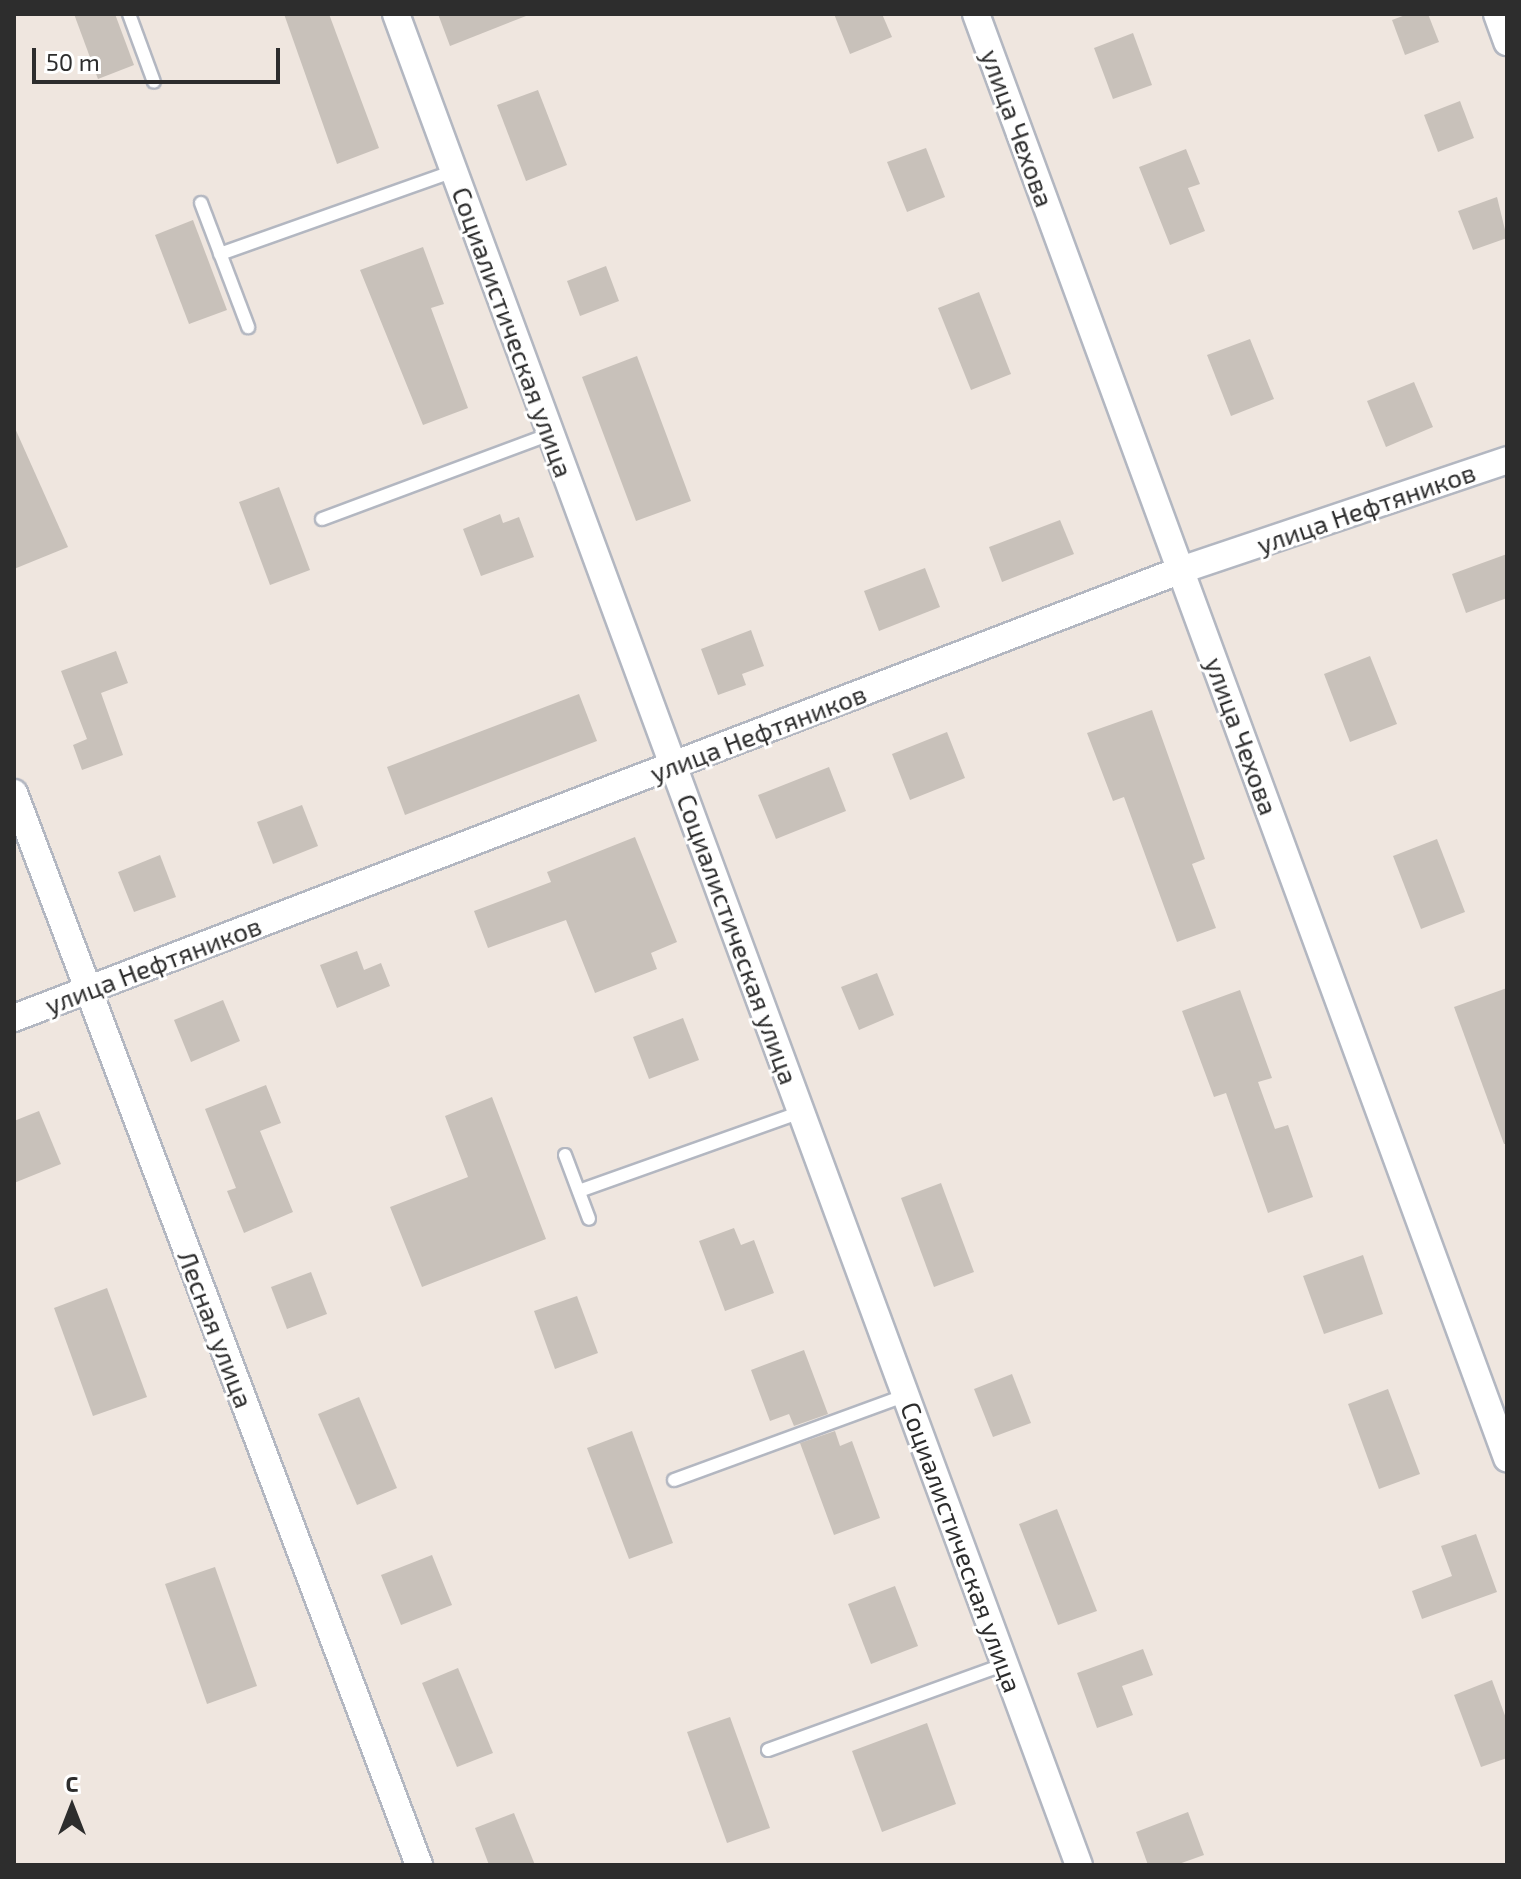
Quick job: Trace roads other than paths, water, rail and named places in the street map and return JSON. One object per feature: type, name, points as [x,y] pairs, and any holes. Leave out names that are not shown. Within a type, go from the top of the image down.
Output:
[{"type":"street","name":"Социалистическая улица","points":[[396,14],[1079,1865]]},
{"type":"street","name":"улица Чехова","points":[[976,14],[1507,1458]]},
{"type":"street","points":[[1497,14],[1507,42]]},
{"type":"street","name":"улица Нефтяников","points":[[14,1018],[1181,570],[1507,460]]},
{"type":"street","name":"Лесная улица","points":[[14,793],[419,1865]]},
{"type":"lane","points":[[129,14],[154,82]]},
{"type":"lane","points":[[220,254],[454,171]]},
{"type":"lane","points":[[201,203],[248,327]]},
{"type":"lane","points":[[322,519],[550,434]]},
{"type":"lane","points":[[579,1191],[801,1112]]},
{"type":"lane","points":[[565,1155],[589,1219]]},
{"type":"lane","points":[[674,1480],[906,1395]]},
{"type":"lane","points":[[768,1750],[1005,1664]]}]
